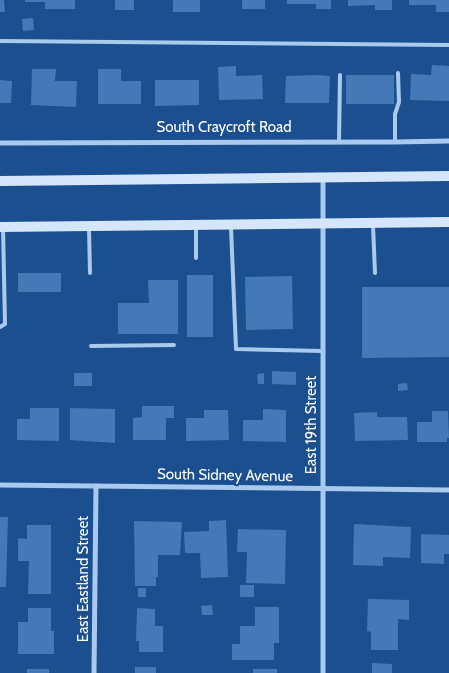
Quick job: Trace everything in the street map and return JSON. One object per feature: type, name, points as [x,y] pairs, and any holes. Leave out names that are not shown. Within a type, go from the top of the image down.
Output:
[{"type":"main road","points":[[0,181],[449,176]]},
{"type":"main road","points":[[2,227],[449,222]]},
{"type":"street","name":"South Craycroft Road","points":[[0,143],[449,141]]},
{"type":"street","name":"East 19th Street","points":[[323,176],[323,673]]},
{"type":"street","name":"South Sidney Avenue","points":[[0,485],[449,490]]},
{"type":"street","name":"East Eastland Street","points":[[94,673],[96,486]]},
{"type":"lane","points":[[0,41],[449,44]]},
{"type":"lane","points":[[395,142],[395,114],[399,102],[398,73]]},
{"type":"lane","points":[[339,141],[340,75]]},
{"type":"lane","points":[[372,223],[375,273]]},
{"type":"lane","points":[[231,224],[236,349],[322,351]]},
{"type":"lane","points":[[196,225],[196,258]]},
{"type":"lane","points":[[89,226],[90,273]]},
{"type":"lane","points":[[0,327],[5,324],[2,227]]},
{"type":"lane","points":[[91,346],[174,345]]},
{"type":"building","points":[[0,0],[4,0],[5,12],[0,12]]},
{"type":"building","points":[[25,0],[75,0],[75,9],[45,9],[45,2],[25,2]]},
{"type":"building","points":[[115,0],[134,0],[134,10],[115,10]]},
{"type":"building","points":[[173,0],[200,0],[200,12],[173,12]]},
{"type":"building","points":[[242,0],[265,0],[265,9],[242,9]]},
{"type":"building","points":[[287,0],[331,0],[331,9],[316,9],[316,4],[287,4]]},
{"type":"building","points":[[348,0],[392,0],[392,10],[375,10],[375,5],[348,6]]},
{"type":"building","points":[[409,0],[449,0],[449,12],[436,12],[436,5],[409,5]]},
{"type":"building","points":[[33,18],[34,30],[23,31],[22,19]]},
{"type":"building","points":[[432,65],[449,66],[449,101],[410,100],[411,74],[431,75]]},
{"type":"building","points":[[236,66],[236,76],[262,75],[263,99],[219,100],[218,67]]},
{"type":"building","points":[[32,69],[56,69],[55,81],[77,81],[76,107],[31,105]]},
{"type":"building","points":[[98,69],[121,69],[121,81],[141,81],[141,104],[98,104]]},
{"type":"building","points":[[346,75],[394,75],[394,104],[346,104]]},
{"type":"building","points":[[286,76],[330,76],[329,103],[285,103]]},
{"type":"building","points":[[0,80],[12,81],[11,103],[0,103]]},
{"type":"building","points":[[155,80],[199,80],[199,105],[155,106]]},
{"type":"building","points":[[18,273],[61,273],[61,292],[18,292]]},
{"type":"building","points":[[187,275],[213,275],[213,337],[187,337]]},
{"type":"building","points":[[292,276],[293,329],[246,330],[245,277]]},
{"type":"building","points":[[148,280],[178,280],[178,334],[118,334],[118,303],[149,303]]},
{"type":"building","points":[[362,287],[449,287],[449,357],[362,358]]},
{"type":"building","points":[[272,371],[296,372],[296,385],[272,384]]},
{"type":"building","points":[[74,373],[92,373],[92,386],[74,386]]},
{"type":"building","points":[[264,373],[264,384],[258,384],[257,374]]},
{"type":"building","points":[[407,383],[408,390],[398,391],[398,384]]},
{"type":"building","points":[[142,406],[174,406],[174,418],[166,418],[166,440],[133,440],[133,418],[142,417]]},
{"type":"building","points":[[30,408],[59,408],[59,441],[17,440],[17,419],[30,419]]},
{"type":"building","points":[[70,408],[115,409],[115,443],[70,440]]},
{"type":"building","points":[[263,409],[286,410],[286,442],[243,441],[243,420],[263,420]]},
{"type":"building","points":[[204,410],[228,410],[229,440],[186,441],[186,418],[204,418]]},
{"type":"building","points":[[432,411],[448,411],[449,438],[447,438],[447,442],[417,442],[417,422],[432,422]]},
{"type":"building","points":[[377,412],[377,417],[407,417],[408,440],[355,441],[354,413]]},
{"type":"building","points":[[0,517],[8,517],[6,587],[0,587]]},
{"type":"building","points":[[226,520],[228,577],[201,578],[200,553],[185,553],[184,532],[209,531],[209,521]]},
{"type":"building","points":[[134,521],[182,522],[180,555],[158,555],[156,586],[135,586]]},
{"type":"building","points":[[354,524],[411,527],[410,558],[383,557],[383,566],[353,565]]},
{"type":"building","points":[[27,525],[51,525],[51,594],[28,594],[29,561],[18,561],[18,538],[27,539]]},
{"type":"building","points":[[238,529],[286,530],[285,584],[246,583],[247,552],[237,552]]},
{"type":"building","points":[[421,534],[449,535],[449,554],[444,554],[444,564],[421,563]]},
{"type":"building","points":[[240,585],[254,585],[254,597],[240,597]]},
{"type":"building","points":[[138,588],[146,588],[146,597],[138,597]]},
{"type":"building","points":[[368,599],[409,600],[409,620],[398,619],[398,650],[371,650],[371,632],[367,631]]},
{"type":"building","points":[[212,605],[213,615],[202,615],[201,606]]},
{"type":"building","points":[[255,607],[279,607],[279,643],[274,643],[274,660],[232,660],[232,644],[240,644],[240,626],[255,626]]},
{"type":"building","points":[[28,608],[51,608],[54,654],[18,654],[18,622],[28,622]]},
{"type":"building","points":[[137,608],[155,609],[155,626],[163,626],[163,652],[139,652],[139,641],[136,641]]},
{"type":"building","points":[[372,663],[392,664],[392,673],[372,673]]},
{"type":"building","points":[[135,667],[156,667],[156,673],[135,673]]},
{"type":"building","points":[[27,669],[49,669],[49,673],[27,673]]},
{"type":"building","points":[[253,669],[277,669],[277,673],[253,673]]}]
